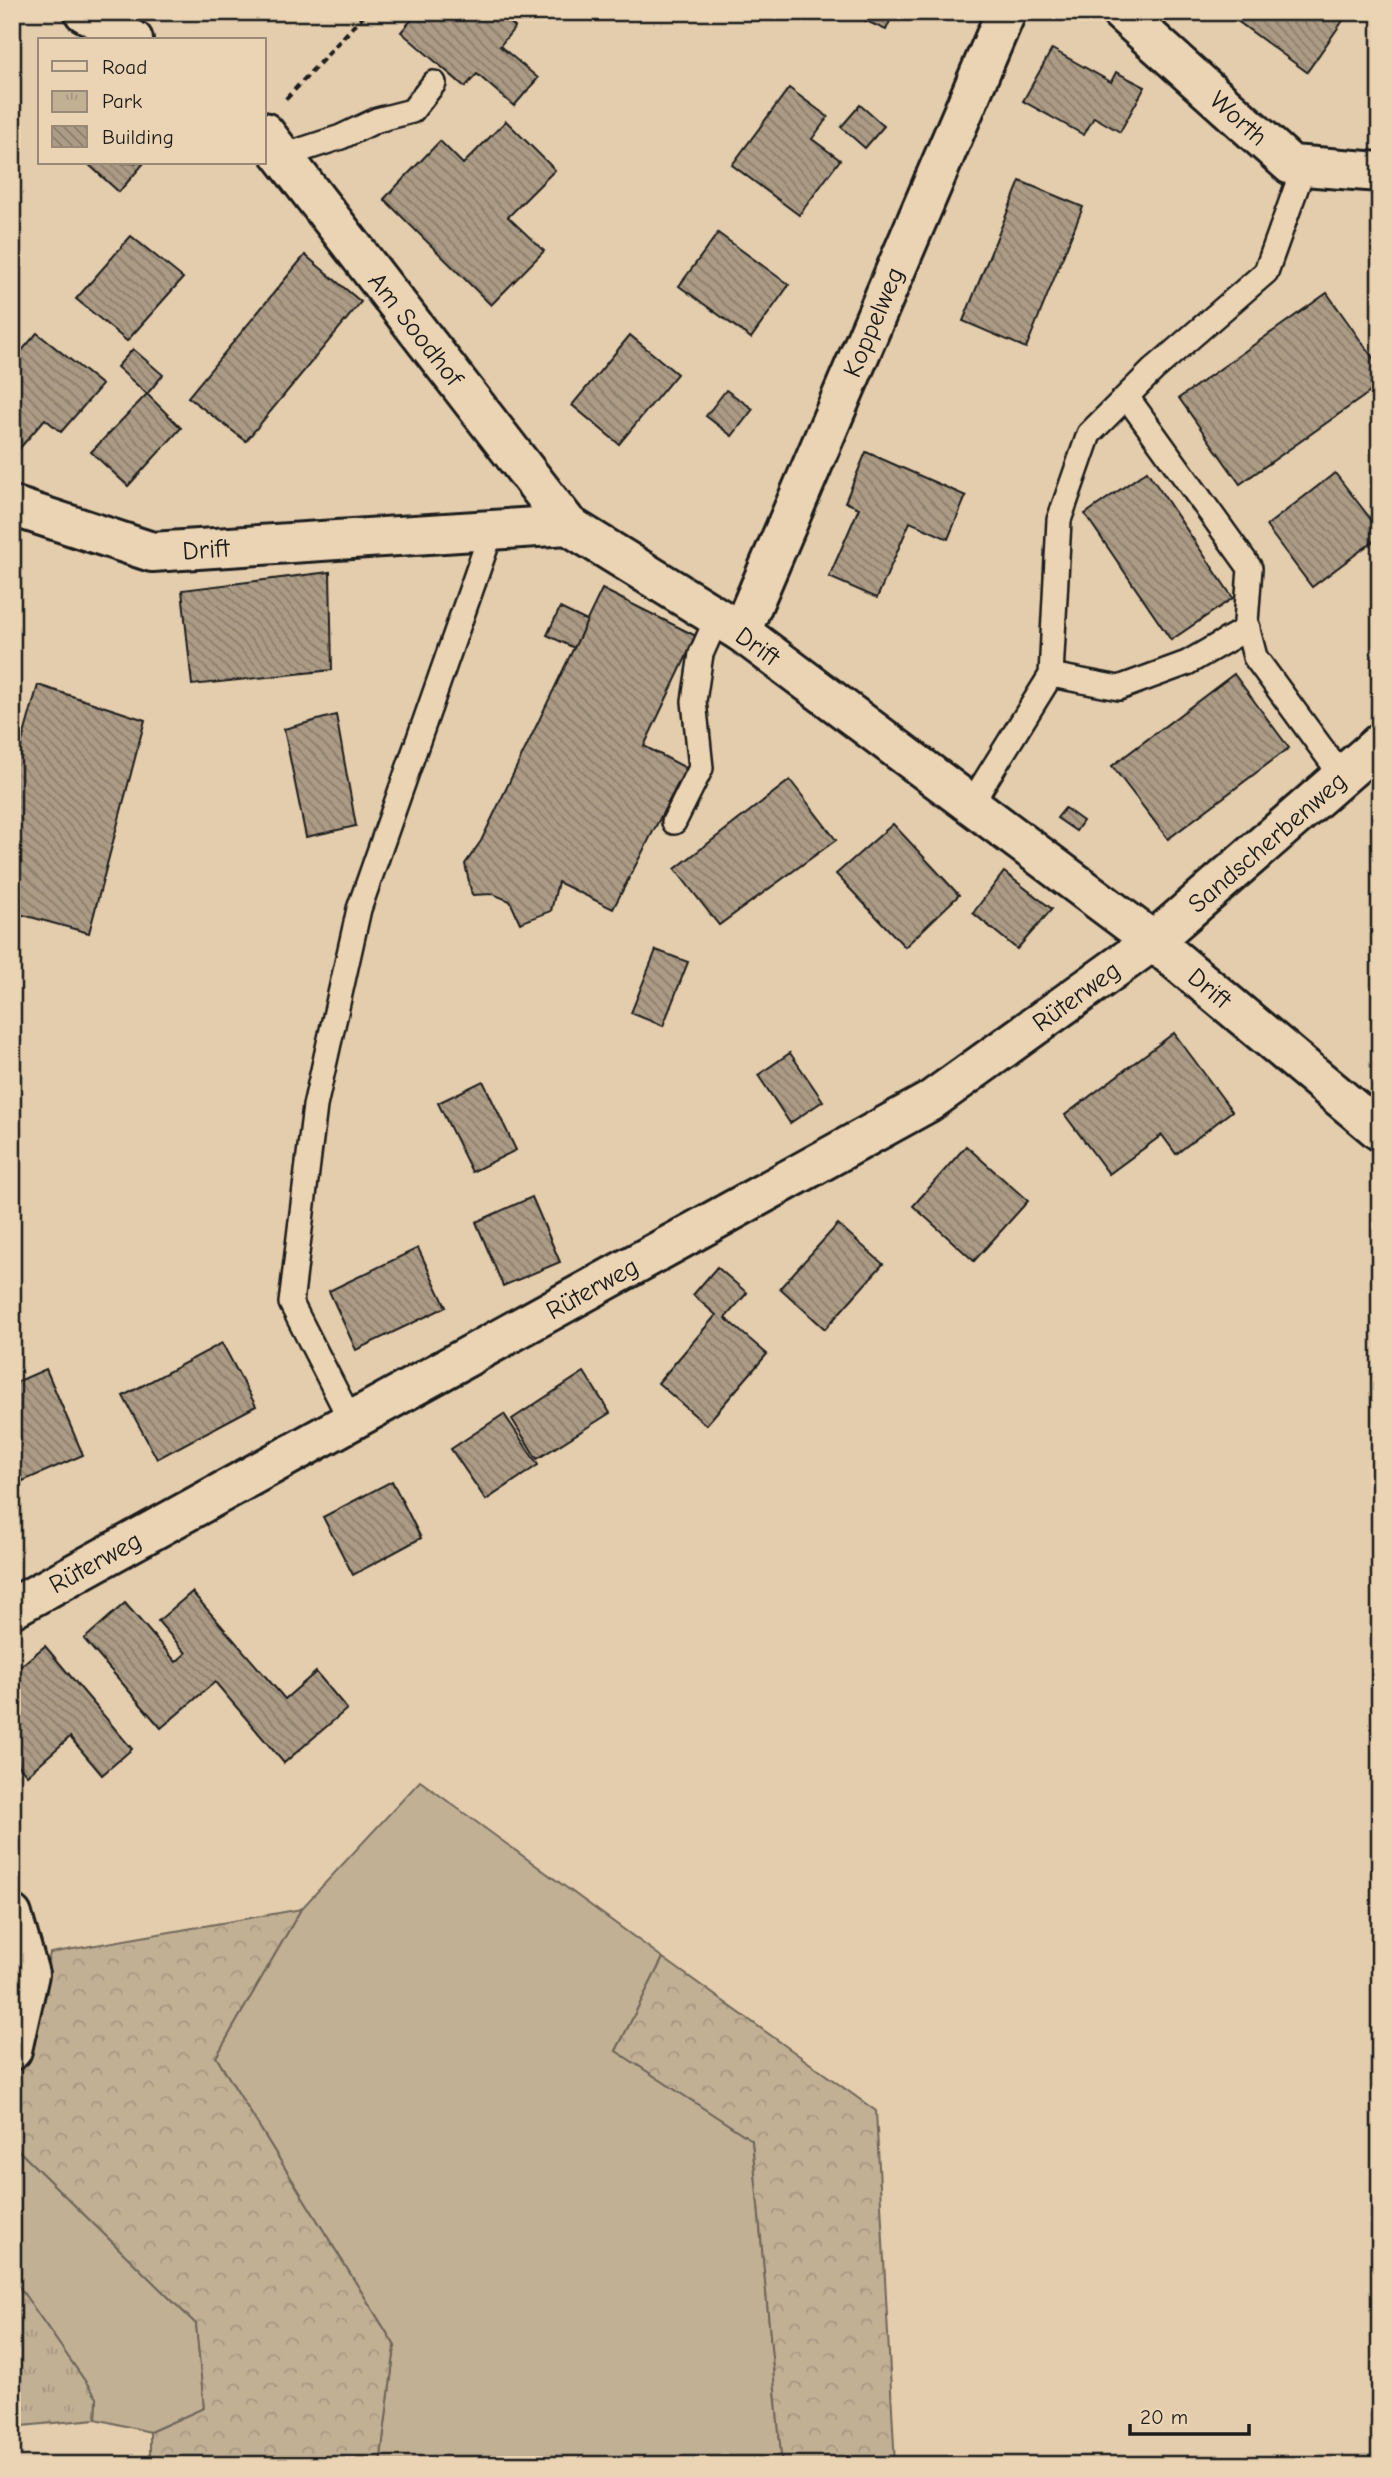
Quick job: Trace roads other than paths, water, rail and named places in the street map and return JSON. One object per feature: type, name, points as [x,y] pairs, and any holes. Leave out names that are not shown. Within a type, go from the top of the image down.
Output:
[{"type":"street","points":[[84,12],[130,38]]},
{"type":"street","name":"Koppelweg","points":[[729,625],[1006,12]]},
{"type":"street","name":"Worth","points":[[1121,12],[1291,165],[1380,172]]},
{"type":"street","name":"Am Soodhof","points":[[277,130],[568,525]]},
{"type":"street","name":"Drift","points":[[12,506],[152,552],[568,525],[729,625],[971,804],[1153,941],[1380,1132]]},
{"type":"street","name":"Sandscherbenweg","points":[[1153,941],[1380,743]]},
{"type":"street","name":"Rüterweg","points":[[12,1608],[929,1102],[1153,941]]},
{"type":"street","points":[[12,1915],[29,1974],[12,2049]]},
{"type":"lane","points":[[277,130],[341,137],[377,120],[412,111],[434,83]]},
{"type":"lane","points":[[971,804],[1051,675],[1059,520],[1089,434],[1153,370],[1266,272],[1304,166]]},
{"type":"lane","points":[[1127,397],[1250,568],[1246,622],[1255,657],[1342,776]]},
{"type":"lane","points":[[351,1421],[291,1303],[315,1107],[359,909],[492,530]]},
{"type":"lane","points":[[674,822],[701,768],[694,701],[701,654],[729,625]]},
{"type":"lane","points":[[1051,675],[1119,688],[1187,663],[1248,628]]}]
